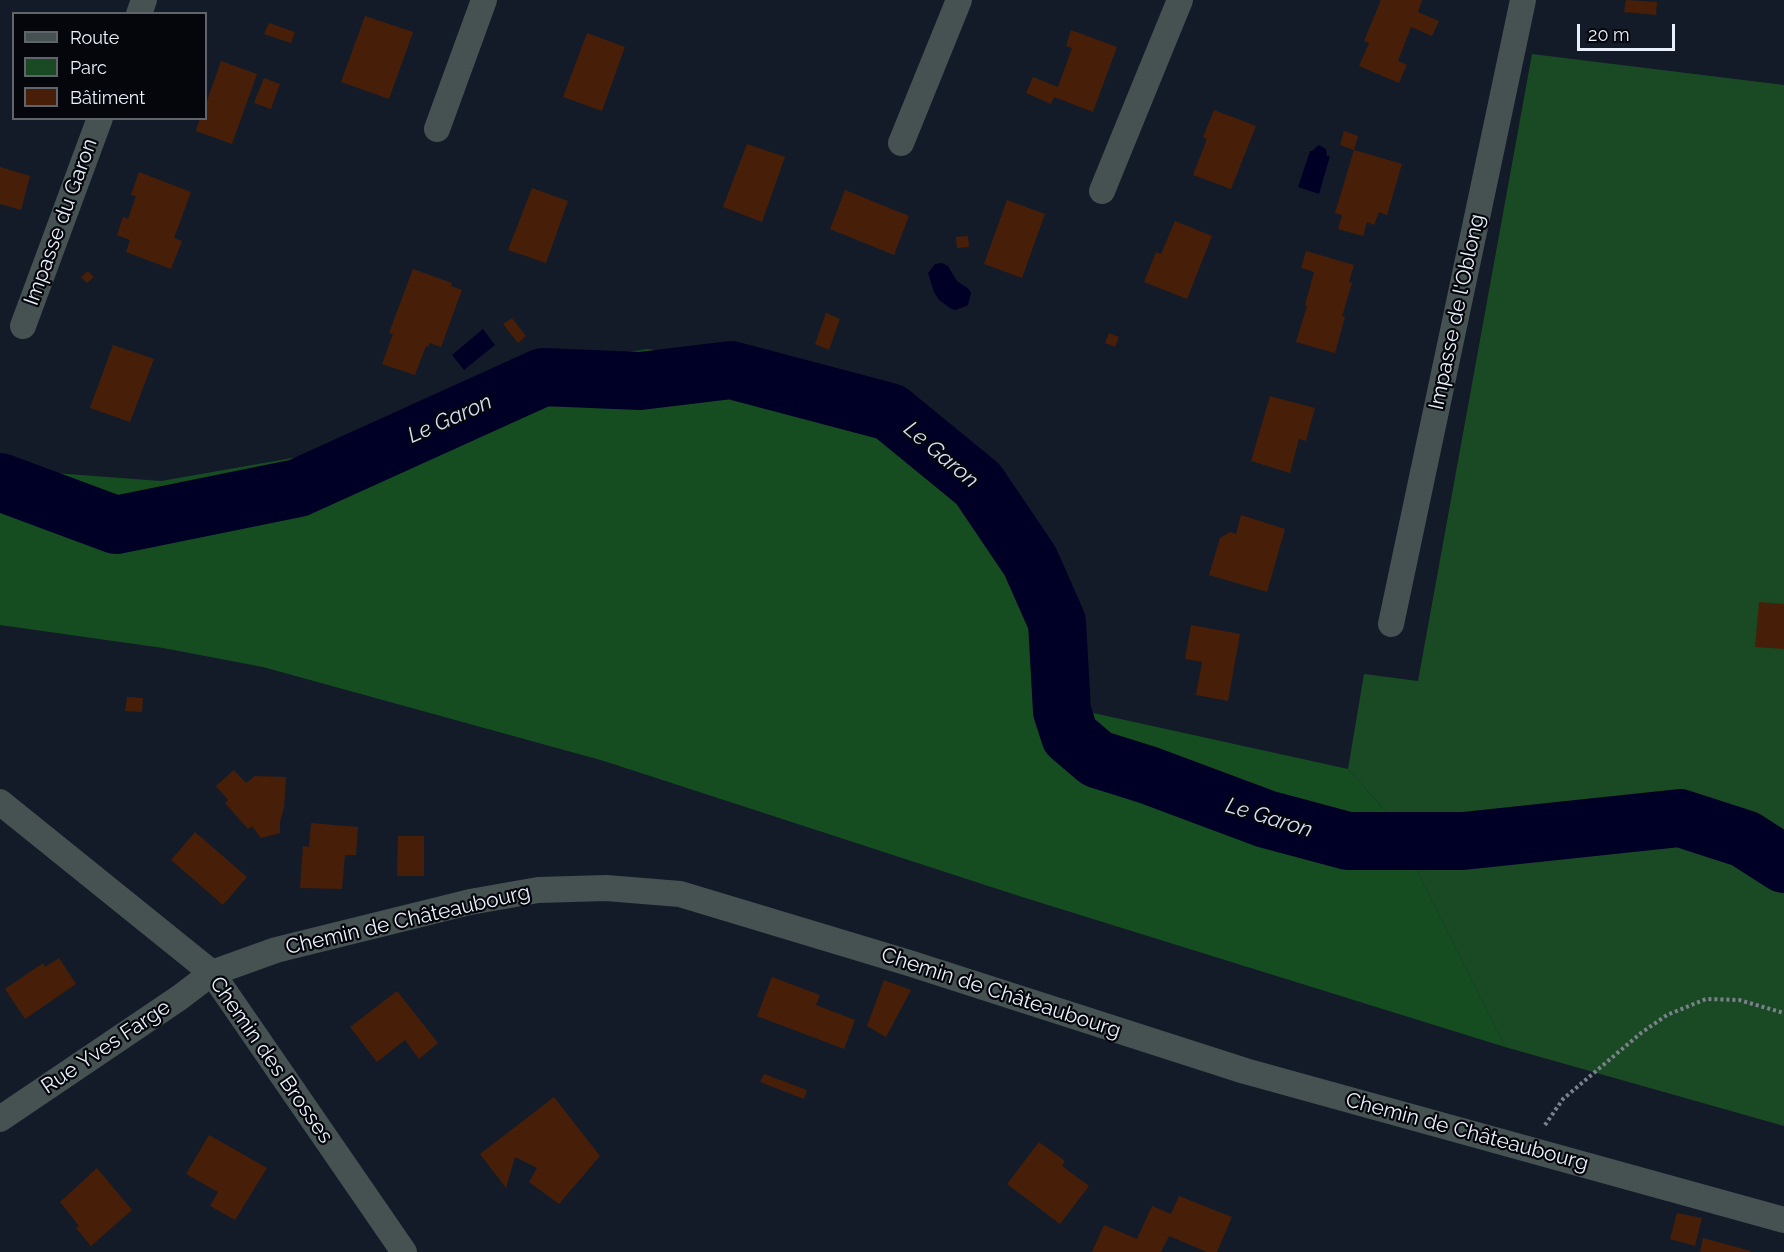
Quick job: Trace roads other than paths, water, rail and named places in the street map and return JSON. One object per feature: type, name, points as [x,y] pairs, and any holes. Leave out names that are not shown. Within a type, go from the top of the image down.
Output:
[{"type":"street","points":[[437,129],[484,0]]},
{"type":"street","points":[[902,143],[959,0]]},
{"type":"street","points":[[1102,191],[1180,0]]},
{"type":"street","name":"Impasse de l'Oblong","points":[[1391,624],[1523,0]]},
{"type":"street","name":"Impasse du Garon","points":[[23,326],[99,120]]},
{"type":"street","name":"Chemin des Brosses","points":[[0,802],[212,973],[404,1252]]},
{"type":"street","name":"Chemin de Châteaubourg","points":[[212,973],[276,950],[470,902],[527,892],[606,888],[680,894],[909,963],[1245,1071],[1784,1220]]},
{"type":"street","name":"Rue Yves Farge","points":[[0,1119],[179,998],[212,973]]},
{"type":"water","points":[[1319,145],[1326,149],[1327,156],[1330,156],[1319,194],[1298,187],[1310,151]]},
{"type":"water","points":[[942,263],[948,266],[957,281],[969,289],[971,293],[968,305],[955,310],[939,300],[934,292],[928,273],[935,264]]},
{"type":"water","points":[[483,329],[495,345],[464,370],[452,355]]},
{"type":"waterway","name":"Le Garon","points":[[0,482],[116,525],[298,488],[543,377],[640,381],[731,370],[890,412],[978,484],[1030,561],[1057,622],[1062,711],[1070,736],[1097,759],[1148,775],[1266,819],[1348,841],[1463,841],[1680,818],[1745,839],[1784,864]]}]
